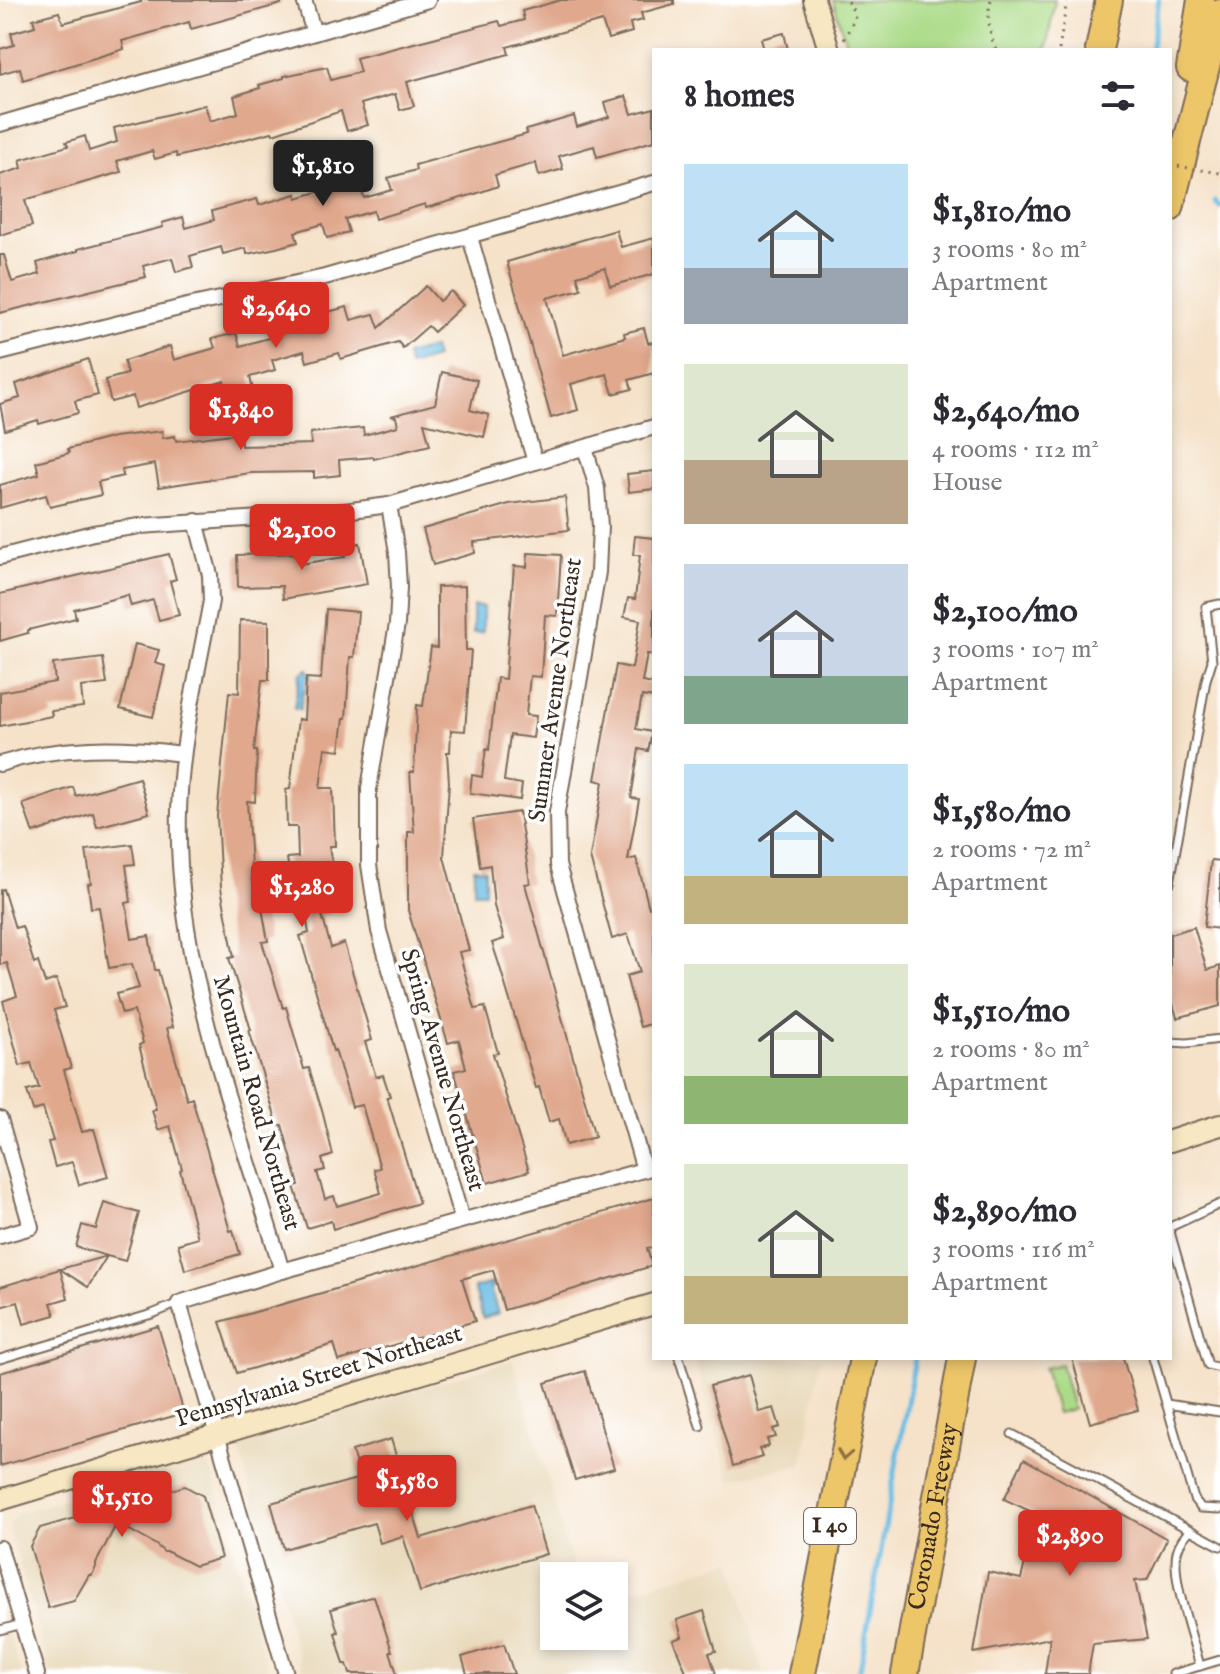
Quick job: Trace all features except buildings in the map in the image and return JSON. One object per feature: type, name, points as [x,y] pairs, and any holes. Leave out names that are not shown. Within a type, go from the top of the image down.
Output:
[{"type":"highway","points":[[1092,48],[1096,0]]},
{"type":"highway","points":[[1099,48],[1109,0]]},
{"type":"highway","points":[[1172,173],[1201,0]]},
{"type":"highway","points":[[1172,200],[1220,12]]},
{"type":"highway","name":"I 40","points":[[802,1674],[863,1360]]},
{"type":"highway","name":"Coronado Freeway","points":[[905,1674],[962,1360]]},
{"type":"street","points":[[304,0],[314,33]]},
{"type":"street","points":[[0,124],[428,0]]},
{"type":"street","points":[[814,0],[836,46]]},
{"type":"street","points":[[0,353],[187,306],[325,277],[652,184]]},
{"type":"street","points":[[470,237],[535,462]]},
{"type":"street","points":[[0,557],[93,533],[196,521],[322,514],[389,505],[652,428]]},
{"type":"street","name":"Summer Avenue Northeast","points":[[585,448],[597,488],[600,526],[598,572],[557,812],[558,865],[649,1168]]},
{"type":"street","name":"Spring Avenue Northeast","points":[[389,505],[397,552],[398,612],[369,788],[369,865],[379,931],[462,1220]]},
{"type":"street","name":"Mountain Road Northeast","points":[[196,521],[208,563],[211,601],[182,754],[180,860],[189,942],[216,1051],[282,1271]]},
{"type":"street","points":[[0,764],[51,752],[97,748],[147,749],[182,754]]},
{"type":"street","points":[[0,1119],[31,1227],[0,1236]]},
{"type":"street","points":[[1172,1140],[1220,1125]]},
{"type":"street","points":[[286,1674],[179,1303],[649,1168]]},
{"type":"street","name":"Pennsylvania Street Northeast","points":[[0,1500],[652,1305]]},
{"type":"street","points":[[0,1550],[37,1674]]},
{"type":"lane","points":[[1172,872],[1212,661],[1206,607],[1220,604]]},
{"type":"lane","points":[[1172,1042],[1220,1039]]},
{"type":"lane","points":[[1172,1229],[1220,1204]]},
{"type":"lane","points":[[1172,1237],[1208,1365],[1220,1368]]},
{"type":"lane","points":[[0,1359],[179,1303]]},
{"type":"lane","points":[[680,1360],[700,1426]]},
{"type":"lane","points":[[1154,1360],[1194,1499],[1201,1508],[1220,1509]]},
{"type":"lane","points":[[1166,1404],[1220,1412]]},
{"type":"lane","points":[[1012,1434],[1220,1548]]},
{"type":"lane","points":[[1190,1530],[1180,1543],[1176,1572],[1200,1666]]},
{"type":"lane","points":[[0,1630],[22,1624]]},
{"type":"lane","points":[[1173,1674],[1220,1660]]},
{"type":"path","points":[[836,46],[855,18],[850,3],[845,0]]},
{"type":"path","points":[[991,0],[991,36],[995,48]]},
{"type":"path","points":[[1059,48],[1067,0]]},
{"type":"path","points":[[1172,165],[1220,173]]},
{"type":"shaded area","points":[[513,1360],[572,1562],[540,1562],[540,1650],[628,1650],[628,1592],[732,1561],[763,1674],[303,1674],[239,1448],[246,1443]]},
{"type":"shaded area","points":[[696,1360],[821,1360],[802,1465],[731,1479]]},
{"type":"shaded area","points":[[202,1458],[209,1465],[269,1674],[51,1674],[10,1533],[10,1524],[16,1514]]},
{"type":"shaded area","points":[[0,1603],[21,1674],[0,1674]]},
{"type":"green space","points":[[833,0],[1055,0],[1046,48],[847,48]]},
{"type":"green space","points":[[1061,1364],[1073,1409],[1057,1413],[1044,1368]]},
{"type":"water","points":[[337,163],[344,173],[325,183],[320,174]]},
{"type":"water","points":[[433,348],[436,358],[409,366],[406,355]]},
{"type":"water","points":[[473,606],[483,607],[483,632],[473,633]]},
{"type":"water","points":[[307,669],[311,676],[308,691],[303,691],[300,709],[294,708],[300,674]]},
{"type":"water","points":[[474,868],[485,869],[485,892],[474,892]]},
{"type":"water","points":[[492,1283],[490,1288],[498,1313],[483,1318],[474,1288]]},
{"type":"waterway","points":[[1151,48],[1159,0]]},
{"type":"waterway","points":[[1215,201],[1220,206]]},
{"type":"waterway","points":[[859,1674],[915,1360]]}]
